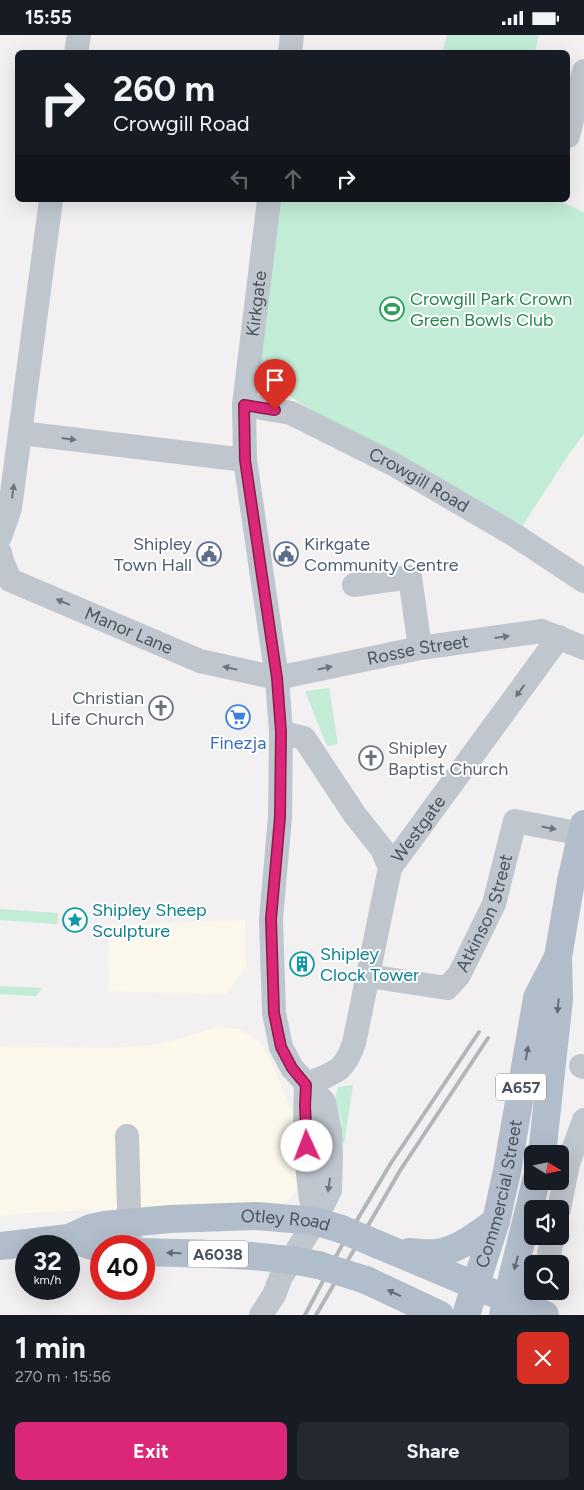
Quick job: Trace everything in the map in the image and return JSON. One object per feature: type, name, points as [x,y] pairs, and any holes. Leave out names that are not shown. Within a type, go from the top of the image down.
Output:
[{"type":"main road","name":"Commercial Street","points":[[543,1145],[559,999],[558,957],[571,881],[583,829]]},
{"type":"main road","name":"Commercial Street","points":[[466,1315],[496,1221],[507,1171],[537,998],[558,957]]},
{"type":"main road","name":"Commercial Street","points":[[502,1309],[534,1190]]},
{"type":"main road","name":"Otley Road","points":[[76,1235],[91,1228],[105,1225],[130,1234],[257,1216],[328,1225],[390,1248],[475,1284],[502,1309],[545,1315]]},
{"type":"main road","points":[[390,1248],[435,1253],[456,1247],[472,1239],[496,1221]]},
{"type":"main road","name":"Otley Road","points":[[0,1246],[15,1244]]},
{"type":"main road","name":"Otley Road","points":[[155,1252],[257,1255],[305,1262],[366,1280],[440,1315]]},
{"type":"street","points":[[76,50],[79,35]]},
{"type":"street","points":[[290,50],[292,35]]},
{"type":"street","points":[[570,128],[584,71]]},
{"type":"street","points":[[0,537],[10,508],[51,202]]},
{"type":"street","name":"Kirkgate","points":[[269,202],[244,405],[245,460],[277,678],[281,732],[280,817],[271,919],[274,1013],[281,1047],[292,1068],[306,1085]]},
{"type":"street","name":"Crowgill Road","points":[[244,405],[291,413],[393,464],[516,536],[584,581]]},
{"type":"street","points":[[21,433],[245,460]]},
{"type":"street","name":"Manor Lane","points":[[0,553],[10,580],[200,661],[277,678]]},
{"type":"street","points":[[354,585],[410,577],[420,648]]},
{"type":"street","name":"Rosse Street","points":[[277,678],[420,648],[542,631],[559,637]]},
{"type":"street","points":[[559,637],[584,648]]},
{"type":"street","name":"Westgate","points":[[306,1085],[340,1070],[349,1059],[354,1043],[390,869],[559,637]]},
{"type":"street","points":[[281,732],[304,738],[355,815],[382,849],[390,869]]},
{"type":"street","name":"Atkinson Street","points":[[368,976],[447,988],[459,975],[494,904],[515,821],[583,829]]},
{"type":"street","points":[[261,1315],[274,1295],[281,1277],[305,1262],[328,1225],[309,1191],[305,1106],[306,1085]]},
{"type":"street","points":[[561,1200],[568,1164],[584,1120]]},
{"type":"street","points":[[127,1136],[130,1234]]},
{"type":"shaded area","points":[[245,920],[246,967],[226,995],[109,991],[108,925]]},
{"type":"shaded area","points":[[218,1027],[239,1029],[259,1041],[268,1054],[293,1114],[297,1151],[297,1188],[291,1198],[283,1203],[23,1213],[0,1216],[0,1046],[107,1048],[160,1044]]},
{"type":"green space","points":[[447,35],[539,35],[535,50],[443,50]]},
{"type":"green space","points":[[279,202],[562,202],[584,212],[584,434],[516,536],[258,377]]},
{"type":"green space","points":[[329,688],[338,744],[327,746],[305,691]]},
{"type":"green space","points":[[0,909],[58,913],[57,924],[0,920]]},
{"type":"green space","points":[[0,986],[42,988],[36,996],[0,994]]},
{"type":"green space","points":[[353,1085],[344,1144],[340,1138],[342,1123],[335,1098],[338,1087]]},
{"type":"railway","points":[[305,1315],[341,1247],[391,1163],[479,1032]]},
{"type":"railway","points":[[316,1315],[401,1169],[488,1038]]},
{"type":"place","name":"Crowgill Park Crown Green Bowls Club","points":[[392,309]]},
{"type":"place","name":"Shipley Town Hall","points":[[209,554]]},
{"type":"place","name":"Kirkgate Community Centre","points":[[286,554]]},
{"type":"place","name":"Christian Life Church","points":[[161,708]]},
{"type":"place","name":"Finezja","points":[[238,717]]},
{"type":"place","name":"Shipley Baptist Church","points":[[371,758]]},
{"type":"place","name":"Shipley Sheep Sculpture","points":[[75,920]]},
{"type":"place","name":"Shipley Clock Tower","points":[[302,964]]},
{"type":"route","points":[[275,410],[244,405],[245,460],[277,678],[281,732],[280,817],[271,919],[274,1013],[281,1047],[292,1068],[306,1085],[307,1146]]}]
